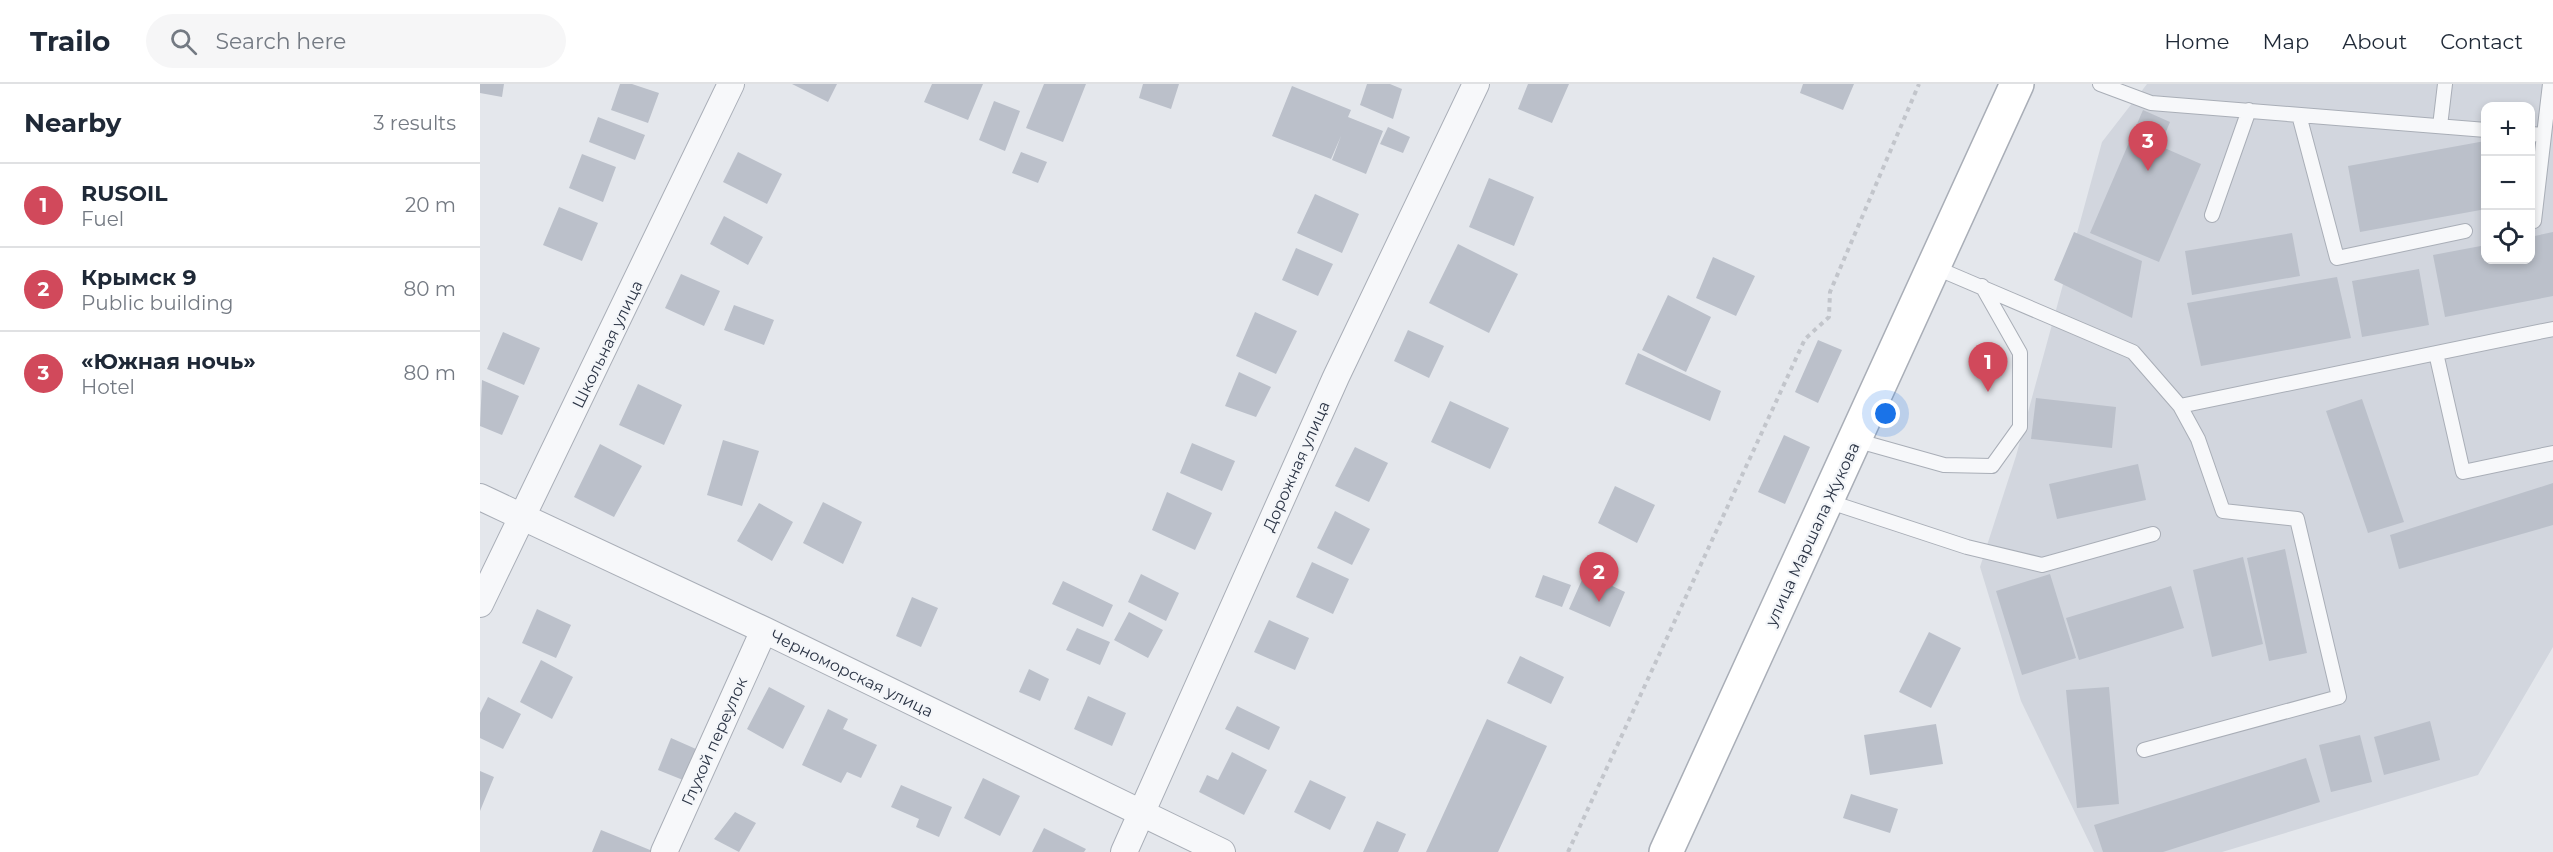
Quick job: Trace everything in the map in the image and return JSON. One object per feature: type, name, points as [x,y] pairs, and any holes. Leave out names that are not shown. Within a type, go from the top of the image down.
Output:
[{"type":"main road","name":"улица Маршала Жукова","points":[[1666,852],[2017,84]]},
{"type":"street","name":"Школьная улица","points":[[480,604],[524,517],[731,84]]},
{"type":"street","name":"Дорожная улица","points":[[1124,852],[1336,377],[1476,84]]},
{"type":"street","name":"Черноморская улица","points":[[480,497],[764,630],[1222,852]]},
{"type":"street","name":"Глухой переулок","points":[[663,852],[764,630]]},
{"type":"lane","points":[[2100,84],[2151,103],[2481,130]]},
{"type":"lane","points":[[2439,126],[2445,84]]},
{"type":"lane","points":[[2534,210],[2537,134],[2550,84]]},
{"type":"lane","points":[[2212,214],[2249,110]]},
{"type":"lane","points":[[2299,115],[2337,258],[2465,231]]},
{"type":"lane","points":[[1934,267],[2133,352],[2180,406],[2198,439],[2223,511],[2297,519],[2339,697],[2144,750]]},
{"type":"lane","points":[[1855,440],[1944,465],[1992,466],[2020,428],[2020,353],[1982,286]]},
{"type":"lane","points":[[2180,406],[2553,329]]},
{"type":"lane","points":[[2436,353],[2463,472],[2553,453]]},
{"type":"lane","points":[[1827,501],[1966,547],[2042,565],[2153,534]]},
{"type":"path","points":[[1568,852],[1805,339],[1829,318],[1830,292],[1919,84]]},
{"type":"shaded area","points":[[2147,84],[2553,84],[2553,647],[2478,775],[2222,852],[2094,852],[2021,701],[1980,567],[2016,456],[2102,142]]},
{"type":"building","points":[[480,84],[504,84],[502,97],[480,93]]},
{"type":"building","points":[[620,84],[632,84],[659,93],[648,123],[611,110]]},
{"type":"building","points":[[792,84],[837,84],[828,102]]},
{"type":"building","points":[[932,84],[983,84],[968,120],[924,102]]},
{"type":"building","points":[[1044,84],[1086,84],[1063,142],[1026,128]]},
{"type":"building","points":[[1143,84],[1179,84],[1171,109],[1139,98]]},
{"type":"building","points":[[1367,84],[1390,84],[1402,89],[1393,119],[1360,105]]},
{"type":"building","points":[[1528,84],[1569,84],[1552,123],[1518,109]]},
{"type":"building","points":[[1803,84],[1854,84],[1843,110],[1800,93]]},
{"type":"building","points":[[1292,86],[1351,110],[1348,117],[1383,131],[1366,174],[1332,160],[1341,136],[1331,159],[1272,136]]},
{"type":"building","points":[[994,101],[1020,111],[1005,151],[979,140]]},
{"type":"building","points":[[2143,110],[2170,122],[2160,146],[2201,164],[2159,262],[2090,233]]},
{"type":"building","points":[[598,117],[645,135],[635,160],[589,142]]},
{"type":"building","points":[[1388,127],[1410,137],[1403,153],[1380,144]]},
{"type":"building","points":[[2481,142],[2481,210],[2360,232],[2348,166]]},
{"type":"building","points":[[738,152],[782,174],[767,204],[723,182]]},
{"type":"building","points":[[1021,152],[1047,162],[1038,183],[1012,173]]},
{"type":"building","points":[[582,154],[616,167],[603,202],[569,188]]},
{"type":"building","points":[[1489,178],[1534,197],[1514,246],[1469,227]]},
{"type":"building","points":[[1315,194],[1359,214],[1342,253],[1297,233]]},
{"type":"building","points":[[559,207],[598,223],[582,261],[543,245]]},
{"type":"building","points":[[724,216],[763,237],[748,265],[710,244]]},
{"type":"building","points":[[2074,232],[2142,261],[2132,318],[2054,280]]},
{"type":"building","points":[[2553,232],[2553,296],[2445,317],[2433,255],[2481,246],[2481,264],[2535,264],[2535,236]]},
{"type":"building","points":[[2292,233],[2300,276],[2192,295],[2185,251]]},
{"type":"building","points":[[1458,244],[1518,274],[1489,333],[1429,303]]},
{"type":"building","points":[[1296,248],[1333,264],[1318,296],[1282,280]]},
{"type":"building","points":[[1713,257],[1755,276],[1736,316],[1696,298]]},
{"type":"building","points":[[2419,269],[2429,325],[2362,337],[2352,281]]},
{"type":"building","points":[[681,274],[720,291],[704,326],[665,308]]},
{"type":"building","points":[[2337,277],[2351,338],[2201,366],[2187,303]]},
{"type":"building","points":[[1668,295],[1711,317],[1686,372],[1642,350]]},
{"type":"building","points":[[734,305],[774,320],[764,345],[724,330]]},
{"type":"building","points":[[1255,312],[1297,331],[1276,374],[1236,356]]},
{"type":"building","points":[[1408,330],[1444,346],[1429,378],[1394,361]]},
{"type":"building","points":[[503,332],[540,348],[524,385],[487,369]]},
{"type":"building","points":[[1818,340],[1842,350],[1818,403],[1795,392]]},
{"type":"building","points":[[1638,353],[1721,391],[1710,421],[1625,384]]},
{"type":"building","points":[[1239,372],[1271,387],[1256,417],[1225,406]]},
{"type":"building","points":[[482,380],[519,396],[502,435],[480,426]]},
{"type":"building","points":[[638,384],[682,405],[664,445],[619,425]]},
{"type":"building","points":[[2036,398],[2116,407],[2112,448],[2031,439]]},
{"type":"building","points":[[2362,399],[2404,522],[2368,533],[2326,411]]},
{"type":"building","points":[[1450,401],[1509,428],[1490,469],[1431,442]]},
{"type":"building","points":[[1784,435],[1810,447],[1785,504],[1758,492]]},
{"type":"building","points":[[723,440],[759,451],[742,506],[707,495]]},
{"type":"building","points":[[1192,443],[1235,461],[1222,491],[1180,473]]},
{"type":"building","points":[[600,444],[642,466],[614,517],[574,497]]},
{"type":"building","points":[[1355,447],[1388,463],[1369,502],[1335,486]]},
{"type":"building","points":[[2138,464],[2146,500],[2057,519],[2049,484]]},
{"type":"building","points":[[2553,483],[2553,525],[2399,569],[2390,535]]},
{"type":"building","points":[[1615,486],[1655,505],[1637,543],[1598,523]]},
{"type":"building","points":[[1167,492],[1212,513],[1195,550],[1152,530]]},
{"type":"building","points":[[823,502],[862,522],[843,564],[803,543]]},
{"type":"building","points":[[759,503],[793,522],[772,561],[737,541]]},
{"type":"building","points":[[1335,511],[1370,529],[1352,565],[1317,548]]},
{"type":"building","points":[[2285,549],[2307,653],[2269,661],[2247,558]]},
{"type":"building","points":[[2243,557],[2263,644],[2212,657],[2193,570]]},
{"type":"building","points":[[1312,562],[1349,579],[1333,614],[1296,597]]},
{"type":"building","points":[[1585,573],[1625,592],[1610,627],[1569,609]]},
{"type":"building","points":[[1141,574],[1179,593],[1166,621],[1128,602]]},
{"type":"building","points":[[2050,574],[2076,658],[2022,675],[1996,591]]},
{"type":"building","points":[[1543,575],[1571,585],[1562,607],[1535,597]]},
{"type":"building","points":[[1063,581],[1113,605],[1103,627],[1052,604]]},
{"type":"building","points":[[2171,586],[2184,628],[2079,660],[2066,618]]},
{"type":"building","points":[[912,597],[938,608],[921,647],[896,636]]},
{"type":"building","points":[[537,609],[571,625],[556,658],[522,643]]},
{"type":"building","points":[[1129,612],[1163,630],[1148,658],[1114,640]]},
{"type":"building","points":[[1269,620],[1309,638],[1295,670],[1254,652]]},
{"type":"building","points":[[1077,628],[1110,642],[1100,665],[1066,650]]},
{"type":"building","points":[[1929,632],[1961,648],[1931,708],[1899,692]]},
{"type":"building","points":[[1520,656],[1564,677],[1551,704],[1507,683]]},
{"type":"building","points":[[541,660],[573,677],[552,719],[520,702]]},
{"type":"building","points":[[1029,669],[1049,679],[1040,701],[1019,692]]},
{"type":"building","points":[[769,687],[805,706],[783,749],[747,729]]},
{"type":"building","points":[[2109,687],[2119,804],[2077,808],[2066,690]]},
{"type":"building","points":[[1088,696],[1126,713],[1112,746],[1074,729]]},
{"type":"building","points":[[488,697],[521,714],[503,749],[480,738],[480,713]]},
{"type":"building","points":[[1237,706],[1280,727],[1269,750],[1225,729]]},
{"type":"building","points":[[828,709],[848,719],[843,729],[877,745],[861,778],[847,772],[841,783],[802,765]]},
{"type":"building","points":[[1487,719],[1547,746],[1498,852],[1426,852]]},
{"type":"building","points":[[2430,721],[2440,760],[2384,775],[2374,737]]},
{"type":"building","points":[[1936,724],[1943,764],[1870,775],[1864,735]]},
{"type":"building","points":[[2360,735],[2372,782],[2331,792],[2319,745]]},
{"type":"building","points":[[671,738],[696,749],[683,780],[658,770]]},
{"type":"building","points":[[1232,752],[1267,770],[1244,815],[1199,792],[1207,775],[1218,780]]},
{"type":"building","points":[[2306,758],[2320,802],[2163,852],[2103,852],[2094,825]]},
{"type":"building","points":[[480,771],[494,777],[480,811]]},
{"type":"building","points":[[983,778],[1020,796],[1000,836],[964,818]]},
{"type":"building","points":[[1310,780],[1346,797],[1330,830],[1294,812]]},
{"type":"building","points":[[901,785],[952,807],[939,837],[916,827],[919,819],[891,807]]},
{"type":"building","points":[[1851,794],[1898,809],[1890,833],[1843,818]]},
{"type":"building","points":[[735,812],[756,823],[739,852],[714,839]]},
{"type":"building","points":[[1377,821],[1406,834],[1398,852],[1363,852]]},
{"type":"building","points":[[1044,828],[1086,849],[1084,852],[1032,852]]},
{"type":"building","points":[[601,830],[655,852],[592,852]]},
{"type":"place","name":"«Южная ночь»","points":[[2148,171]]},
{"type":"place","name":"RUSOIL","points":[[1988,392]]},
{"type":"place","name":"Крымск 9","points":[[1599,602]]}]
